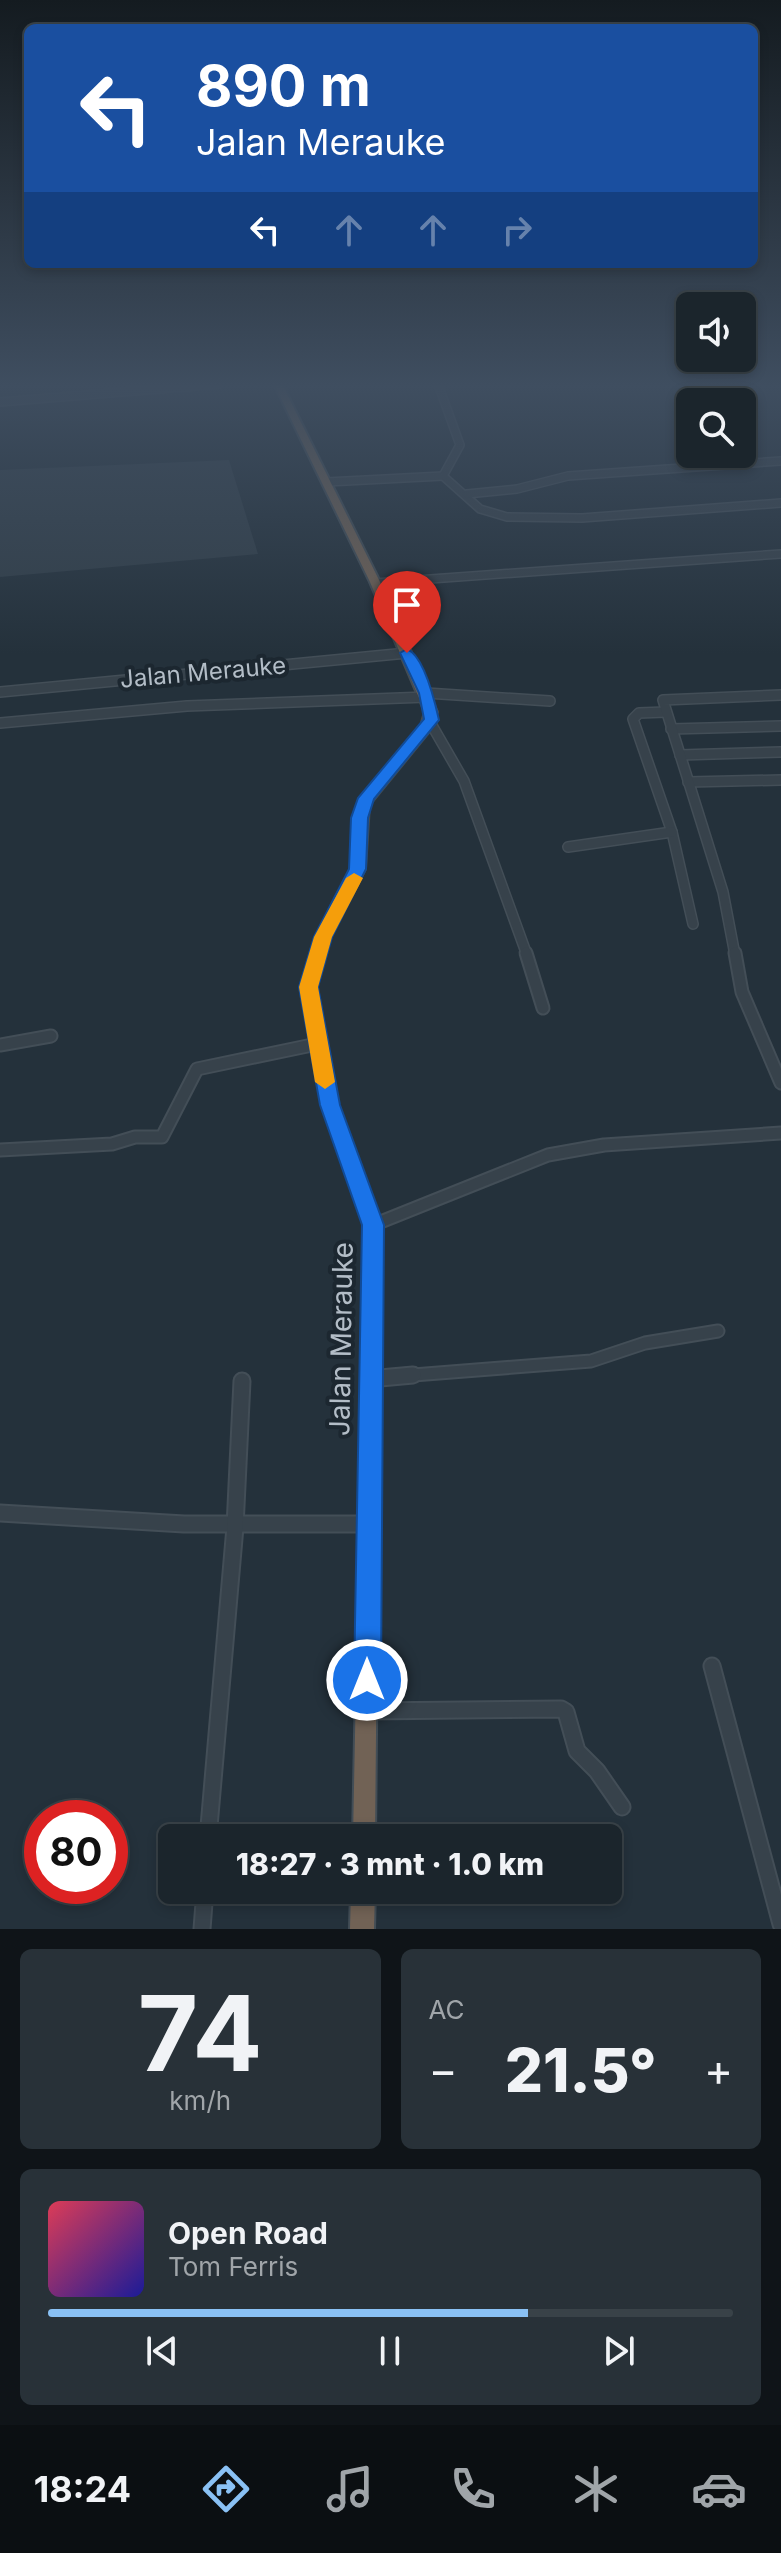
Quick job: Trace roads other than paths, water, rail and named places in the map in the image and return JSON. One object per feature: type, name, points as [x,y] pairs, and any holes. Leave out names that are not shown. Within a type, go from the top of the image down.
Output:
[{"type":"highway","points":[[323,474],[427,695],[430,722]]},
{"type":"highway","name":"Jalan Merauke","points":[[364,1824],[373,1225],[330,1105],[308,998],[310,976],[323,937],[358,869],[361,810],[370,792],[430,722]]},
{"type":"highway","points":[[362,1929],[363,1904]]},
{"type":"street","points":[[467,494],[517,489],[568,476],[596,474]]},
{"type":"street","points":[[327,482],[443,476],[488,513],[532,519],[781,503]]},
{"type":"street","points":[[375,583],[781,554]]},
{"type":"street","name":"Jalan Merauke","points":[[0,692],[407,653]]},
{"type":"street","points":[[0,723],[187,706],[427,695],[550,701]]},
{"type":"street","points":[[781,695],[663,700],[723,892],[742,992],[781,1083]]},
{"type":"street","points":[[666,712],[639,713],[633,719],[672,832],[693,924]]},
{"type":"street","points":[[430,722],[464,781],[524,939],[543,1008]]},
{"type":"street","points":[[671,729],[781,726]]},
{"type":"street","points":[[680,755],[781,752]]},
{"type":"street","points":[[688,782],[781,780]]},
{"type":"street","points":[[568,847],[672,832]]},
{"type":"street","points":[[0,1045],[51,1036]]},
{"type":"street","points":[[0,1150],[112,1144],[135,1137],[162,1137],[197,1069],[317,1044]]},
{"type":"street","points":[[373,1225],[548,1155],[604,1145],[781,1133]]},
{"type":"street","points":[[369,1379],[583,1362],[608,1358],[645,1343],[718,1331]]},
{"type":"street","points":[[209,1824],[235,1527],[242,1381]]},
{"type":"street","points":[[0,1513],[114,1523],[235,1527],[368,1524]]},
{"type":"street","points":[[712,1666],[781,1924]]},
{"type":"street","points":[[367,1711],[561,1709],[566,1712],[577,1751],[597,1771],[622,1807]]},
{"type":"street","points":[[202,1929],[204,1904]]}]
